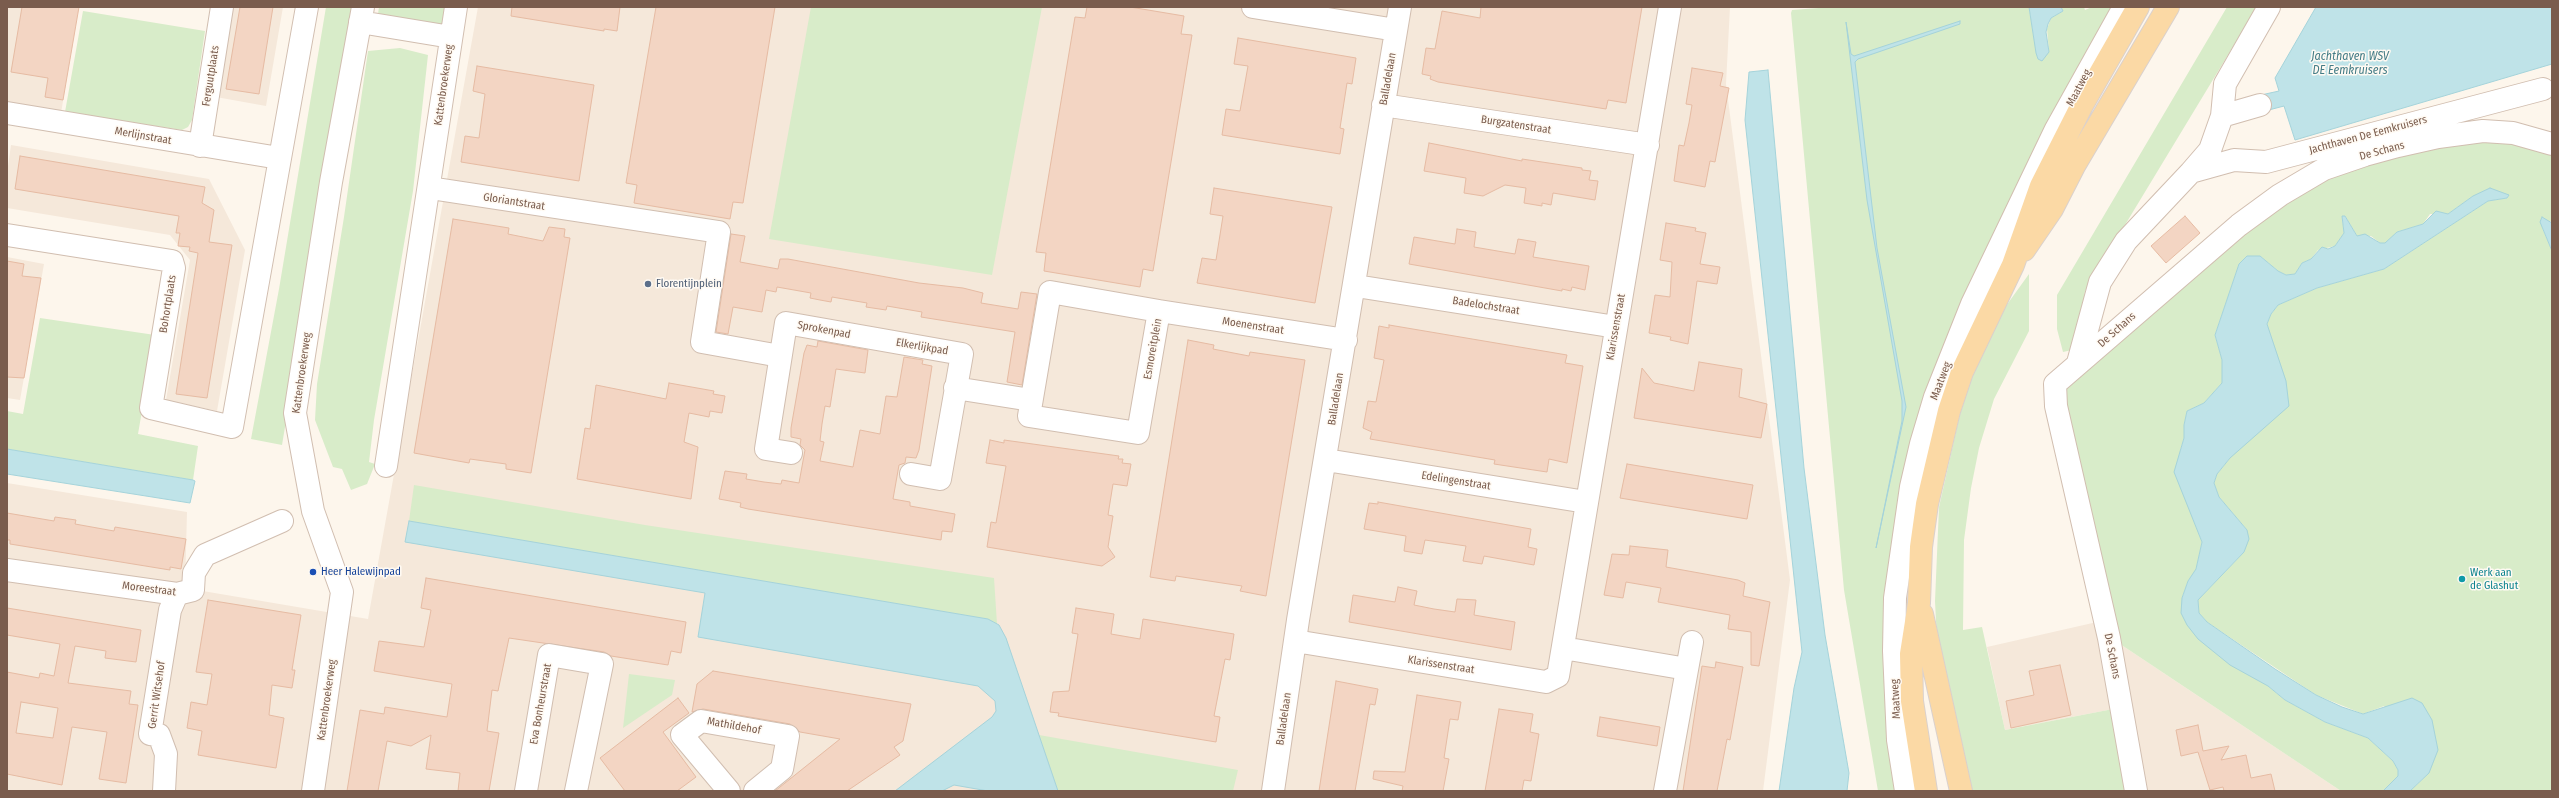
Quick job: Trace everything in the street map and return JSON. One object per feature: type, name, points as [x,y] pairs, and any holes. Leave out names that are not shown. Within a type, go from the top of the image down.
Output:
[{"type":"main road","name":"Maatweg","points":[[1926,791],[1912,701],[1911,654],[1919,604],[1921,547],[1927,504],[1949,411],[1971,352],[2013,265],[2044,180],[2082,105],[2138,7]]},
{"type":"main road","name":"Maatweg","points":[[2013,265],[2052,209],[2074,166],[2168,7]]},
{"type":"main road","name":"Maatweg","points":[[1919,604],[1961,791]]},
{"type":"street","points":[[279,158],[307,7]]},
{"type":"street","name":"Kattenbroekerweg","points":[[386,466],[430,188],[456,7]]},
{"type":"street","points":[[1253,7],[1396,30]]},
{"type":"street","name":"Balladelaan","points":[[1273,791],[1295,641],[1356,286],[1383,105],[1400,7]]},
{"type":"street","name":"Klarissenstraat","points":[[1295,641],[1546,682],[1558,676],[1670,7]]},
{"type":"street","name":"Maatweg","points":[[1906,791],[1898,740],[1894,651],[1895,598],[1910,494],[1921,444],[1935,397],[1972,304],[2056,129],[2124,7]]},
{"type":"street","points":[[2078,363],[2100,282],[2126,241],[2210,150],[2222,116],[2225,84],[2269,7]]},
{"type":"street","name":"Ferguutplaats","points":[[200,146],[218,8]]},
{"type":"street","name":"Kattenbroekerweg","points":[[313,791],[342,592],[313,511],[295,413],[331,182],[362,14],[451,37]]},
{"type":"street","name":"Jachthaven De Eemkruisers","points":[[2191,172],[2234,160],[2266,162],[2543,89]]},
{"type":"street","name":"Burgzatenstraat","points":[[1383,105],[1648,145]]},
{"type":"street","points":[[2222,116],[2260,105]]},
{"type":"street","name":"Merlijnstraat","points":[[7,113],[279,158]]},
{"type":"street","name":"De Schans","points":[[2136,791],[2109,638],[2055,397],[2055,384],[2238,225],[2280,195],[2324,169],[2365,154],[2398,146],[2438,137],[2483,131],[2513,133],[2552,144]]},
{"type":"street","name":"Bohortplaats","points":[[7,235],[172,261],[174,268],[151,408],[232,427],[267,234],[279,158]]},
{"type":"street","name":"Gloriantstraat","points":[[430,188],[597,215],[719,232],[702,342],[780,356]]},
{"type":"street","name":"Badelochstraat","points":[[1356,286],[1616,327]]},
{"type":"street","name":"Esmoreitplein","points":[[1050,292],[1159,311],[1138,433],[1029,416],[1050,292]]},
{"type":"street","name":"Moenenstraat","points":[[1159,311],[1346,340]]},
{"type":"street","name":"Sprokenpad","points":[[791,453],[766,449],[786,323],[872,339]]},
{"type":"street","name":"Elkerlijkpad","points":[[872,339],[962,354],[940,479],[911,474]]},
{"type":"street","points":[[955,388],[1031,400]]},
{"type":"street","name":"Edelingenstraat","points":[[1326,460],[1586,502]]},
{"type":"street","name":"Moreestraat","points":[[7,570],[177,594],[193,590],[194,573],[205,555],[282,521]]},
{"type":"street","name":"Gerrit Witsehof","points":[[164,791],[166,754],[159,735],[150,734],[170,610],[177,594]]},
{"type":"street","points":[[1665,791],[1692,642]]},
{"type":"street","points":[[1563,648],[1687,669]]},
{"type":"street","name":"Eva Bonheurstraat","points":[[526,791],[550,655],[602,664],[576,791]]},
{"type":"street","name":"Mathildehof","points":[[724,789],[682,735],[701,721],[788,736],[782,769],[755,791]]},
{"type":"shaded area","points":[[7,7],[79,7],[61,113],[7,104]]},
{"type":"shaded area","points":[[232,7],[283,7],[266,106],[216,97]]},
{"type":"shaded area","points":[[478,7],[1730,7],[1726,84],[1790,580],[1763,791],[7,791],[7,483],[187,512],[185,588],[368,619]]},
{"type":"shaded area","points":[[11,145],[209,179],[245,250],[217,411],[166,400],[190,260],[170,235],[7,208],[7,173]]},
{"type":"shaded area","points":[[7,257],[44,264],[20,400],[7,398]]},
{"type":"shaded area","points":[[2097,622],[2113,709],[2005,730],[1987,647]]},
{"type":"shaded area","points":[[2117,642],[2341,791],[2144,791]]},
{"type":"green space","points":[[326,7],[355,7],[282,445],[251,439],[279,289]]},
{"type":"green space","points":[[379,7],[448,7],[443,36],[377,21]]},
{"type":"green space","points":[[811,7],[1042,7],[992,275],[769,239]]},
{"type":"green space","points":[[1832,7],[2029,7],[2038,59],[2049,52],[2047,29],[2051,18],[2063,11],[2061,7],[2084,7],[2085,10],[2092,7],[2116,7],[1906,484],[1902,791],[1878,791],[1844,590],[1791,13],[1792,10]]},
{"type":"green space","points":[[2227,7],[2257,7],[2085,291],[2081,320],[2072,350],[2063,352],[2057,329],[2057,295]]},
{"type":"green space","points":[[83,11],[205,31],[192,120],[188,127],[182,130],[65,112]]},
{"type":"green space","points":[[400,48],[428,55],[413,191],[374,420],[369,462],[375,464],[367,484],[351,490],[342,469],[333,467],[315,420],[317,384],[344,217],[368,51]]},
{"type":"green space","points":[[2482,136],[2552,152],[2552,223],[2550,221],[2542,227],[2552,251],[2552,791],[2410,791],[2429,773],[2384,706],[2363,714],[2316,695],[2207,622],[2199,613],[2198,600],[2244,552],[2247,530],[2219,497],[2214,483],[2217,474],[2230,458],[2276,356],[2268,332],[2267,324],[2271,314],[2278,305],[2317,288],[2384,269],[2488,201],[2507,198],[2509,195],[2473,196],[2448,214],[2430,214],[2423,224],[2397,232],[2386,243],[2380,243],[2371,236],[2357,236],[2345,216],[2342,216],[2344,233],[2335,246],[2318,250],[2311,259],[2302,263],[2295,274],[2286,275],[2278,271],[2260,256],[2239,265],[2215,335],[2222,360],[2222,383],[2204,403],[2187,411],[2184,425],[2184,438],[2180,451],[2191,511],[2202,542],[2196,570],[2188,581],[2182,598],[2268,686],[2285,700],[2325,722],[2368,738],[2393,761],[2398,770],[2398,776],[2383,791],[2341,791],[2117,642],[2063,395],[2067,382],[2293,190],[2350,168]]},
{"type":"green space","points":[[2029,274],[2029,331],[1994,399],[1979,448],[1971,488],[1964,540],[1963,630],[1982,627],[2005,730],[2113,709],[2128,791],[1970,791],[1937,641],[1935,601],[1939,507],[1960,414],[1973,373],[1998,317]]},
{"type":"green space","points":[[40,318],[155,335],[138,434],[198,446],[193,480],[7,449],[7,411],[23,414]]},
{"type":"green space","points":[[414,485],[645,525],[994,578],[997,624],[988,619],[409,521]]},
{"type":"green space","points":[[629,674],[675,680],[672,695],[623,728]]},
{"type":"green space","points":[[1039,735],[1238,770],[1233,791],[1058,791]]},
{"type":"water","points":[[2029,7],[2061,7],[2063,11],[2051,18],[2048,24],[2046,32],[2049,52],[2042,61],[2038,59],[2036,53]]},
{"type":"water","name":"Jachthaven WSV DE Eemkruisers","points":[[2316,7],[2552,7],[2552,64],[2295,140],[2284,106],[2265,111],[2261,95],[2279,91],[2275,78]]},
{"type":"water","points":[[1960,21],[1960,24],[1858,59],[1855,62],[1877,248],[1906,407],[1876,548],[1902,421],[1902,401],[1867,200],[1846,22],[1851,54],[1854,56]]},
{"type":"water","points":[[1768,70],[1804,468],[1825,635],[1849,773],[1847,791],[1779,791],[1794,688],[1802,652],[1745,120],[1749,72]]},
{"type":"water","points":[[2490,188],[2509,195],[2507,198],[2488,201],[2384,269],[2317,288],[2278,305],[2271,314],[2267,324],[2286,381],[2289,406],[2230,458],[2217,474],[2214,483],[2219,497],[2247,530],[2249,539],[2244,552],[2198,600],[2199,613],[2207,622],[2275,669],[2316,695],[2342,707],[2363,714],[2412,698],[2422,703],[2432,720],[2438,750],[2429,773],[2410,791],[2383,791],[2398,776],[2398,770],[2393,761],[2368,738],[2325,722],[2285,700],[2268,686],[2230,665],[2198,639],[2187,625],[2181,613],[2182,598],[2188,581],[2196,569],[2202,542],[2174,472],[2184,438],[2184,425],[2187,411],[2204,403],[2222,383],[2222,360],[2215,335],[2239,264],[2247,256],[2260,256],[2278,271],[2286,275],[2295,274],[2302,263],[2311,259],[2322,247],[2328,249],[2335,246],[2344,233],[2342,216],[2345,216],[2357,236],[2365,234],[2380,243],[2385,243],[2397,232],[2423,224],[2436,211],[2448,214],[2473,196]]},
{"type":"water","points":[[2542,217],[2552,223],[2552,251],[2540,222]]},
{"type":"water","points":[[7,449],[193,480],[195,481],[190,503],[7,474]]},
{"type":"water","points":[[409,521],[988,619],[999,625],[1006,638],[1058,791],[988,791],[954,785],[942,791],[895,791],[992,717],[996,711],[995,701],[978,686],[698,637],[705,593],[405,542]]},
{"type":"building","points":[[22,7],[79,7],[63,100],[45,97],[48,78],[11,72]]},
{"type":"building","points":[[240,7],[273,7],[259,94],[226,89]]},
{"type":"building","points":[[512,7],[620,7],[617,31],[604,29],[604,31],[511,16]]},
{"type":"building","points":[[656,7],[775,7],[743,203],[733,202],[730,219],[634,203],[637,185],[626,183]]},
{"type":"building","points":[[1087,7],[1130,7],[1184,16],[1181,34],[1192,35],[1153,271],[1143,269],[1140,287],[1044,271],[1046,253],[1036,252],[1075,17],[1085,18]]},
{"type":"building","points":[[1481,7],[1642,7],[1626,103],[1608,100],[1606,109],[1438,82],[1430,79],[1431,76],[1422,74],[1426,48],[1435,49],[1442,11],[1480,18]]},
{"type":"building","points":[[1238,38],[1356,58],[1352,84],[1347,83],[1340,128],[1344,129],[1340,154],[1222,135],[1226,109],[1240,111],[1248,66],[1234,64]]},
{"type":"building","points":[[477,66],[594,85],[579,181],[461,162],[465,136],[479,138],[485,94],[473,91]]},
{"type":"building","points":[[1692,68],[1723,73],[1720,86],[1729,88],[1715,162],[1710,161],[1705,187],[1674,181],[1679,145],[1684,146],[1692,105],[1686,104]]},
{"type":"building","points":[[1429,143],[1522,161],[1522,159],[1582,168],[1582,170],[1591,171],[1589,180],[1598,181],[1595,200],[1553,193],[1551,205],[1542,203],[1542,206],[1524,203],[1526,188],[1505,185],[1483,196],[1464,193],[1466,178],[1424,171]]},
{"type":"building","points":[[20,156],[205,187],[202,203],[214,210],[209,242],[232,245],[207,398],[176,394],[198,253],[189,251],[190,247],[178,246],[180,233],[176,233],[179,216],[15,189]]},
{"type":"building","points":[[1214,188],[1332,207],[1315,303],[1197,283],[1202,258],[1216,260],[1223,216],[1210,214]]},
{"type":"building","points":[[2185,216],[2200,233],[2166,263],[2151,246]]},
{"type":"building","points":[[453,219],[509,228],[508,234],[543,241],[549,227],[565,229],[564,237],[570,238],[531,473],[506,469],[506,464],[470,459],[469,463],[414,453]]},
{"type":"building","points":[[1666,223],[1696,228],[1695,231],[1706,233],[1700,264],[1720,267],[1717,284],[1697,281],[1688,344],[1670,340],[1671,337],[1649,333],[1655,295],[1670,297],[1672,262],[1660,260]]},
{"type":"building","points":[[1457,229],[1476,232],[1474,247],[1515,254],[1518,239],[1536,242],[1533,257],[1589,266],[1585,290],[1572,287],[1571,291],[1562,289],[1562,291],[1409,264],[1414,237],[1455,244]]},
{"type":"building","points":[[731,234],[745,236],[740,262],[778,269],[780,259],[788,259],[919,283],[963,288],[983,293],[981,303],[1018,309],[1021,292],[1037,294],[1022,385],[1007,382],[1015,332],[921,317],[922,312],[887,306],[886,310],[866,307],[867,303],[832,297],[831,302],[810,298],[811,293],[777,287],[776,292],[766,290],[762,312],[733,307],[728,334],[716,332]]},
{"type":"building","points":[[7,261],[24,264],[22,276],[41,278],[24,378],[7,377]]},
{"type":"building","points":[[1389,325],[1567,355],[1565,363],[1583,366],[1567,463],[1549,459],[1547,472],[1494,464],[1495,460],[1370,439],[1372,432],[1363,428],[1368,401],[1376,402],[1384,360],[1374,358],[1379,326],[1389,328]]},
{"type":"building","points":[[1188,340],[1214,345],[1213,349],[1249,356],[1250,352],[1305,360],[1266,596],[1240,591],[1242,586],[1176,576],[1175,581],[1150,577]]},
{"type":"building","points":[[818,341],[868,350],[865,373],[836,369],[830,407],[825,406],[820,441],[824,442],[820,461],[853,467],[860,430],[880,434],[886,396],[897,397],[904,357],[923,360],[922,364],[932,366],[919,450],[916,458],[906,457],[905,463],[899,465],[893,499],[910,502],[910,506],[955,514],[952,532],[942,531],[941,540],[748,509],[740,507],[741,503],[719,499],[725,471],[747,474],[746,479],[764,482],[781,484],[782,480],[799,483],[805,450],[800,445],[801,439],[791,437],[791,428],[804,353],[807,345],[817,347]]},
{"type":"building","points":[[1699,362],[1742,369],[1739,397],[1767,404],[1761,438],[1634,418],[1642,368],[1654,383],[1694,391]]},
{"type":"building","points":[[669,383],[714,391],[713,394],[725,396],[722,413],[710,411],[709,417],[689,413],[684,442],[698,447],[691,499],[577,479],[585,428],[590,429],[596,385],[666,399]]},
{"type":"building","points":[[990,440],[1004,443],[1004,440],[1119,456],[1118,459],[1123,459],[1122,463],[1131,464],[1127,486],[1113,484],[1108,515],[1113,516],[1108,547],[1115,557],[1102,566],[987,547],[991,522],[996,523],[1006,466],[986,463]]},
{"type":"building","points":[[1627,464],[1753,485],[1747,519],[1620,498]]},
{"type":"building","points":[[1378,502],[1531,529],[1528,547],[1537,549],[1534,565],[1484,556],[1482,564],[1463,561],[1466,546],[1425,540],[1422,554],[1404,551],[1406,536],[1364,529],[1369,503],[1378,504]]},
{"type":"building","points":[[7,513],[54,521],[55,517],[76,520],[75,524],[114,531],[115,527],[186,539],[181,569],[170,567],[170,570],[10,544],[10,540],[7,540]]},
{"type":"building","points":[[1630,546],[1668,550],[1666,567],[1738,580],[1745,583],[1743,596],[1770,602],[1759,666],[1751,665],[1751,632],[1728,629],[1730,615],[1658,602],[1661,588],[1626,582],[1623,598],[1604,595],[1612,554],[1629,555]]},
{"type":"building","points":[[426,578],[686,622],[681,653],[671,651],[668,665],[611,656],[604,652],[509,638],[498,691],[492,690],[487,731],[499,733],[489,791],[458,791],[460,773],[426,769],[431,735],[411,746],[387,741],[378,791],[347,791],[360,710],[384,714],[385,707],[447,717],[452,684],[374,671],[379,641],[424,647],[431,610],[421,608]]},
{"type":"building","points":[[1398,587],[1417,591],[1414,605],[1434,609],[1455,612],[1457,599],[1476,600],[1474,615],[1515,622],[1511,650],[1349,622],[1353,595],[1395,602]]},
{"type":"building","points":[[208,600],[301,615],[292,670],[295,670],[292,688],[272,685],[269,715],[284,718],[276,768],[198,755],[202,731],[187,728],[191,702],[207,705],[212,674],[196,672]]},
{"type":"building","points":[[7,608],[141,630],[136,662],[105,658],[106,651],[75,646],[68,683],[131,691],[129,704],[138,705],[126,783],[99,779],[107,732],[72,727],[62,785],[7,774],[7,672],[39,678],[40,673],[54,676],[60,644],[7,635]],"holes":[[[21,702],[58,708],[53,738],[16,733]]]},
{"type":"building","points":[[1076,608],[1114,614],[1111,634],[1140,639],[1143,619],[1234,634],[1230,660],[1225,659],[1214,716],[1220,717],[1216,742],[1058,716],[1059,713],[1050,712],[1053,692],[1069,691],[1078,634],[1072,633]]},
{"type":"building","points":[[1716,662],[1743,667],[1730,740],[1727,739],[1717,791],[1683,791],[1702,666],[1715,668]]},
{"type":"building","points":[[2060,665],[2071,715],[2011,728],[2006,701],[2034,695],[2029,671]]},
{"type":"building","points":[[713,671],[911,704],[903,741],[894,747],[900,755],[847,791],[775,791],[840,739],[800,732],[790,724],[703,709],[692,712],[697,684]]},
{"type":"building","points":[[1336,681],[1378,689],[1375,705],[1370,704],[1355,791],[1319,791]]},
{"type":"building","points":[[1417,695],[1461,702],[1458,720],[1450,719],[1444,758],[1449,759],[1443,791],[1402,791],[1403,786],[1373,779],[1374,771],[1405,772]]},
{"type":"building","points":[[678,698],[689,713],[663,732],[696,777],[677,791],[625,791],[600,758]]},
{"type":"building","points":[[1499,709],[1533,714],[1530,732],[1539,734],[1531,781],[1524,780],[1522,791],[1485,791]]},
{"type":"building","points":[[1600,717],[1660,727],[1657,746],[1597,736]]},
{"type":"building","points":[[2198,725],[2203,751],[2229,746],[2221,760],[2246,755],[2251,778],[2271,774],[2275,791],[2224,791],[2223,787],[2210,790],[2198,752],[2181,756],[2176,730]]},
{"type":"place","name":"Florentijnplein","points":[[648,284]]},
{"type":"place","name":"Heer Halewijnpad","points":[[313,572]]},
{"type":"place","name":"Werk aan de Glashut","points":[[2462,579]]}]
